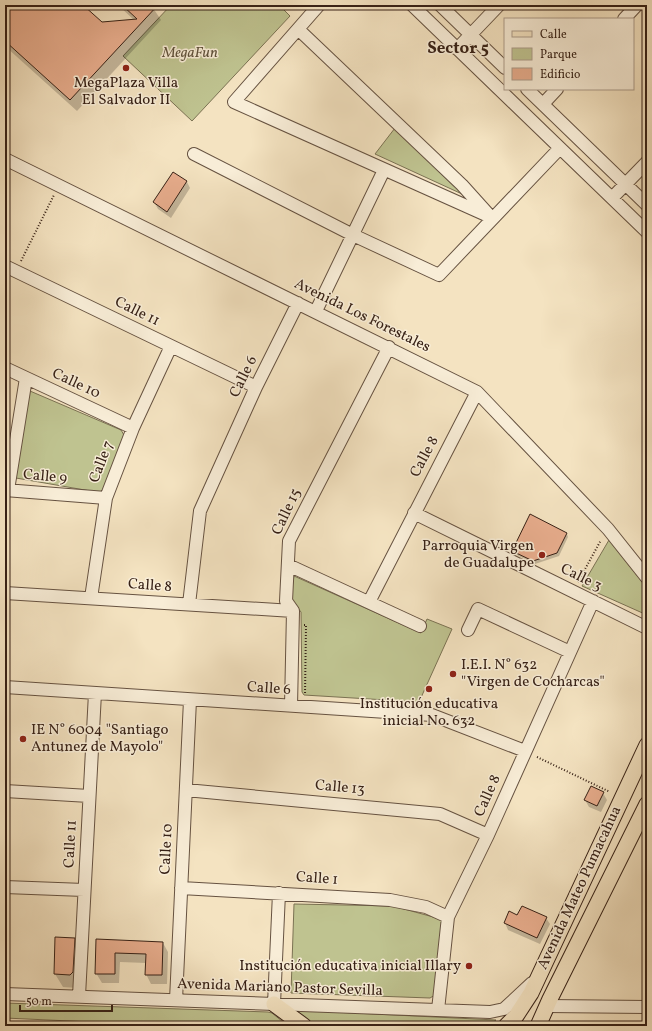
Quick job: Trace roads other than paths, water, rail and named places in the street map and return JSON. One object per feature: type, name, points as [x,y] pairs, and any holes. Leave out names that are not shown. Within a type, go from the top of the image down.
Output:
[{"type":"main road","name":"Avenida Mateo Pumacahua","points":[[506,1026],[525,1004],[540,975],[647,745]]},
{"type":"main road","name":"Avenida Mateo Pumacahua","points":[[538,1026],[546,1006],[647,804]]},
{"type":"main road","points":[[274,1004],[304,1026]]},
{"type":"street","points":[[319,5],[234,102],[493,218]]},
{"type":"street","points":[[412,5],[647,232]]},
{"type":"street","points":[[440,5],[504,67]]},
{"type":"street","points":[[457,49],[499,5]]},
{"type":"street","points":[[625,18],[637,5]]},
{"type":"street","points":[[298,29],[462,185],[493,218]]},
{"type":"street","points":[[528,90],[647,206]]},
{"type":"street","points":[[543,104],[557,90]]},
{"type":"street","points":[[194,154],[353,235],[439,275],[560,148]]},
{"type":"street","name":"Avenida Los Forestales","points":[[5,159],[298,302],[477,392],[608,529],[647,578]]},
{"type":"street","points":[[612,198],[647,162]]},
{"type":"street","points":[[316,311],[384,170]]},
{"type":"street","name":"Calle 11","points":[[11,269],[256,387]]},
{"type":"street","name":"Calle 6","points":[[189,604],[200,511],[256,387],[298,302]]},
{"type":"street","name":"Calle 7","points":[[91,598],[106,498],[133,428],[171,346]]},
{"type":"street","name":"Calle 15","points":[[291,706],[293,611],[286,601],[289,541],[389,347]]},
{"type":"street","name":"Calle 10","points":[[5,368],[133,428]]},
{"type":"street","points":[[6,490],[26,378]]},
{"type":"street","name":"Calle 8","points":[[369,602],[477,392]]},
{"type":"street","name":"Calle 9","points":[[6,490],[106,498]]},
{"type":"street","name":"Calle 3","points":[[414,513],[647,628]]},
{"type":"street","points":[[288,565],[420,626]]},
{"type":"street","name":"Calle 8","points":[[5,592],[293,611]]},
{"type":"street","name":"Calle 8","points":[[438,1010],[448,916],[488,835],[592,601]]},
{"type":"street","points":[[468,630],[478,609],[570,652]]},
{"type":"street","name":"Calle 6","points":[[5,687],[432,715],[525,751]]},
{"type":"street","name":"Calle 11","points":[[79,996],[95,693]]},
{"type":"street","name":"Calle 10","points":[[176,1000],[190,700]]},
{"type":"street","points":[[5,790],[89,796]]},
{"type":"street","name":"Calle 13","points":[[186,790],[440,814],[488,835]]},
{"type":"street","points":[[5,887],[84,890]]},
{"type":"street","name":"Calle 1","points":[[181,888],[279,893],[402,902],[426,907],[448,916]]},
{"type":"street","points":[[274,1004],[279,893]]},
{"type":"street","name":"Avenida Mariano Pastor Sevilla","points":[[5,994],[490,1012],[504,1009],[540,975]]},
{"type":"street","points":[[546,1006],[647,1007]]},
{"type":"place","name":"MegaPlaza Villa El Salvador II","points":[[126,68]]},
{"type":"place","name":"Parroquia Virgen de Guadalupe","points":[[542,555]]},
{"type":"place","name":"I.E.I. N° 632 \"Virgen de Cocharcas\"","points":[[453,674]]},
{"type":"place","name":"Institución educativa inicial No. 632","points":[[429,689]]},
{"type":"place","name":"IE N° 6004 \"Santiago Antunez de Mayolo\"","points":[[23,739]]},
{"type":"place","name":"Institución educativa inicial Illary","points":[[469,966]]},
{"type":"district","name":"Sector 5","points":[[458,48]]},
{"type":"park label","name":"MegaFun","points":[[190,53]]}]
